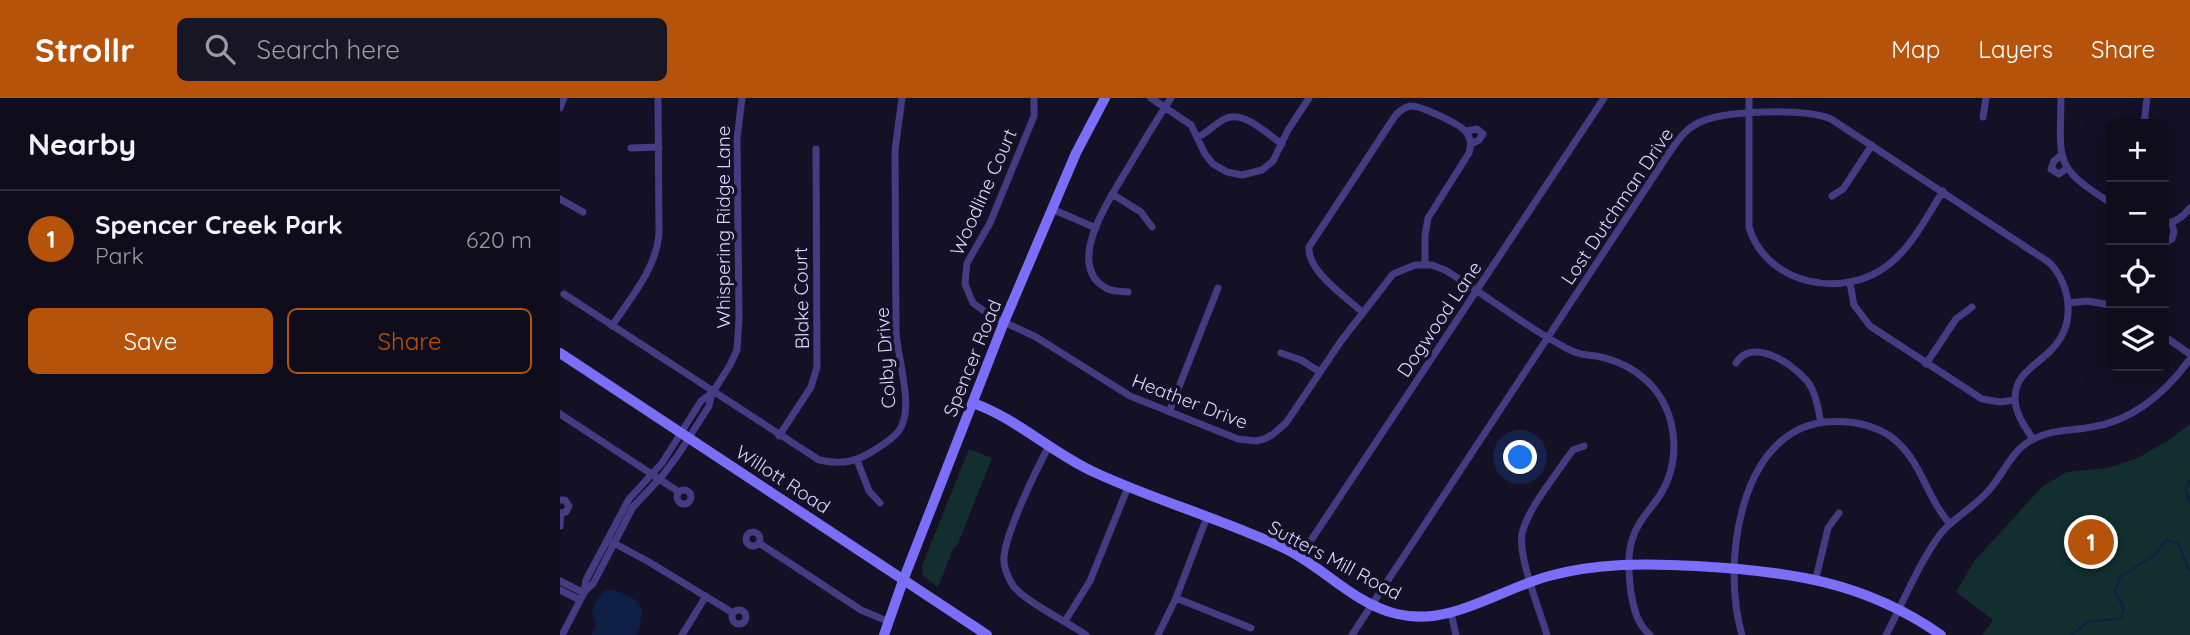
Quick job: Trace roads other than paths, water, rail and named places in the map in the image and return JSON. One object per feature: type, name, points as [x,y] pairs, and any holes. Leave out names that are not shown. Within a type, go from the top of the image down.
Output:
[{"type":"main road","name":"Spencer Road","points":[[884,635],[887,621],[1004,322],[1076,153],[1105,98]]},
{"type":"main road","name":"Willott Road","points":[[560,353],[987,635]]},
{"type":"main road","name":"Sutters Mill Road","points":[[973,403],[993,410],[1093,472],[1300,557],[1372,604],[1392,613],[1407,616],[1451,613],[1531,581],[1567,572],[1629,564],[1734,568],[1816,578],[1850,589],[1899,610],[1941,635]]},
{"type":"street","points":[[560,108],[564,98]]},
{"type":"street","points":[[612,326],[657,253],[658,98]]},
{"type":"street","name":"Whispering Ridge Lane","points":[[562,635],[582,596],[593,584],[611,541],[685,435],[709,406],[713,392],[737,350],[737,139],[742,98]]},
{"type":"street","name":"Colby Drive","points":[[857,460],[899,432],[906,415],[907,404],[896,330],[895,150],[902,98]]},
{"type":"street","name":"Woodline Court","points":[[1004,322],[985,313],[973,303],[967,291],[966,270],[990,223],[1034,116],[1034,98]]},
{"type":"street","points":[[1151,98],[1191,125],[1208,159],[1220,169],[1234,174],[1262,170],[1277,157],[1310,98]]},
{"type":"street","points":[[1128,292],[1108,289],[1094,274],[1088,256],[1096,228],[1112,194],[1171,98]]},
{"type":"street","name":"Dogwood Lane","points":[[1300,557],[1604,98]]},
{"type":"street","points":[[1749,98],[1748,218],[1751,235],[1770,260],[1800,279],[1822,284],[1850,283],[1881,271],[1901,254],[1943,191]]},
{"type":"street","points":[[1983,117],[1986,98]]},
{"type":"street","points":[[2060,98],[2061,155],[2066,169],[2106,200]]},
{"type":"street","points":[[2145,119],[2147,98]]},
{"type":"street","points":[[1362,312],[1313,267],[1309,255],[1312,241],[1393,119],[1404,108],[1414,106],[1466,131],[1476,129],[1483,134],[1471,144]]},
{"type":"street","name":"Lost Dutchman Drive","points":[[1352,635],[1680,138],[1687,130],[1706,119],[1790,111],[1813,113],[1840,124],[2050,263],[2062,278],[2069,303]]},
{"type":"street","points":[[1198,137],[1225,119],[1237,117],[1282,144]]},
{"type":"street","points":[[1466,131],[1471,144],[1469,153],[1428,218],[1425,264],[1445,270],[1576,353],[1616,362],[1635,372],[1652,386],[1670,416],[1674,449],[1670,472],[1664,489],[1635,531],[1630,550],[1634,607],[1640,625],[1650,635]]},
{"type":"street","points":[[1832,196],[1843,189],[1872,145]]},
{"type":"street","points":[[631,148],[659,147]]},
{"type":"street","name":"Blake Court","points":[[779,436],[811,387],[817,367],[816,149]]},
{"type":"street","points":[[2061,155],[2054,161],[2052,169],[2059,174],[2066,169]]},
{"type":"street","points":[[1112,194],[1141,212],[1152,227]]},
{"type":"street","points":[[560,199],[583,212]]},
{"type":"street","points":[[2169,223],[2181,218],[2190,208]]},
{"type":"street","points":[[1052,209],[1096,228]]},
{"type":"street","points":[[2169,224],[2174,232],[2169,241]]},
{"type":"street","name":"Heather Drive","points":[[1004,322],[1036,337],[1130,396],[1238,439],[1256,441],[1272,435],[1286,423],[1362,312],[1393,274],[1406,267],[1425,264]]},
{"type":"street","points":[[1850,283],[1854,305],[1864,321],[1982,399],[2000,402],[2015,400]]},
{"type":"street","points":[[1169,412],[1218,288]]},
{"type":"street","points":[[564,294],[819,460],[843,464],[857,460],[869,491],[880,503]]},
{"type":"street","points":[[2033,439],[2019,415],[2015,400],[2018,384],[2026,371],[2060,340],[2067,324],[2069,303],[2087,301],[2106,304]]},
{"type":"street","points":[[1926,364],[1956,319],[1972,307]]},
{"type":"street","points":[[1886,635],[1934,543],[1950,524],[1986,494],[2017,452],[2033,439],[2060,430],[2102,425],[2124,417],[2151,400],[2177,376],[2190,356],[2169,340]]},
{"type":"street","points":[[1736,363],[1743,355],[1759,352],[1767,353],[1793,369],[1811,388],[1821,423]]},
{"type":"street","points":[[1281,354],[1301,360],[1320,372]]},
{"type":"street","points":[[560,414],[679,492]]},
{"type":"street","points":[[1742,635],[1735,601],[1734,568],[1744,509],[1757,471],[1779,443],[1798,430],[1821,423],[1843,421],[1869,426],[1899,443],[1919,469],[1934,505],[1950,524]]},
{"type":"street","points":[[1049,446],[1012,532],[1004,555],[1004,564],[1010,580],[1021,593],[1086,635]]},
{"type":"street","points":[[1547,635],[1522,550],[1525,524],[1573,450],[1584,446]]},
{"type":"street","points":[[1065,621],[1090,581],[1128,487]]},
{"type":"street","points":[[560,500],[565,500],[569,506],[566,512],[561,514],[560,526]]},
{"type":"street","points":[[1816,578],[1828,527],[1839,513]]},
{"type":"street","points":[[1158,635],[1176,598],[1208,517]]},
{"type":"street","points":[[611,541],[733,613]]},
{"type":"street","points":[[759,544],[861,610],[887,621]]},
{"type":"street","points":[[560,581],[582,596]]},
{"type":"street","points":[[560,590],[582,596]]},
{"type":"street","points":[[681,635],[706,596]]},
{"type":"street","points":[[1176,598],[1251,628]]},
{"type":"street","points":[[1451,613],[1456,635]]},
{"type":"water","points":[[606,589],[626,595],[639,603],[642,613],[637,635],[592,635],[596,623],[592,610]]},
{"type":"waterway","points":[[2190,479],[2185,490],[2190,504]]},
{"type":"waterway","points":[[2071,635],[2088,622],[2121,618],[2124,609],[2115,592],[2120,577],[2156,554],[2166,540],[2179,544],[2190,570]]},
{"type":"place","name":"Spencer Creek Park","points":[[2091,542]]}]
